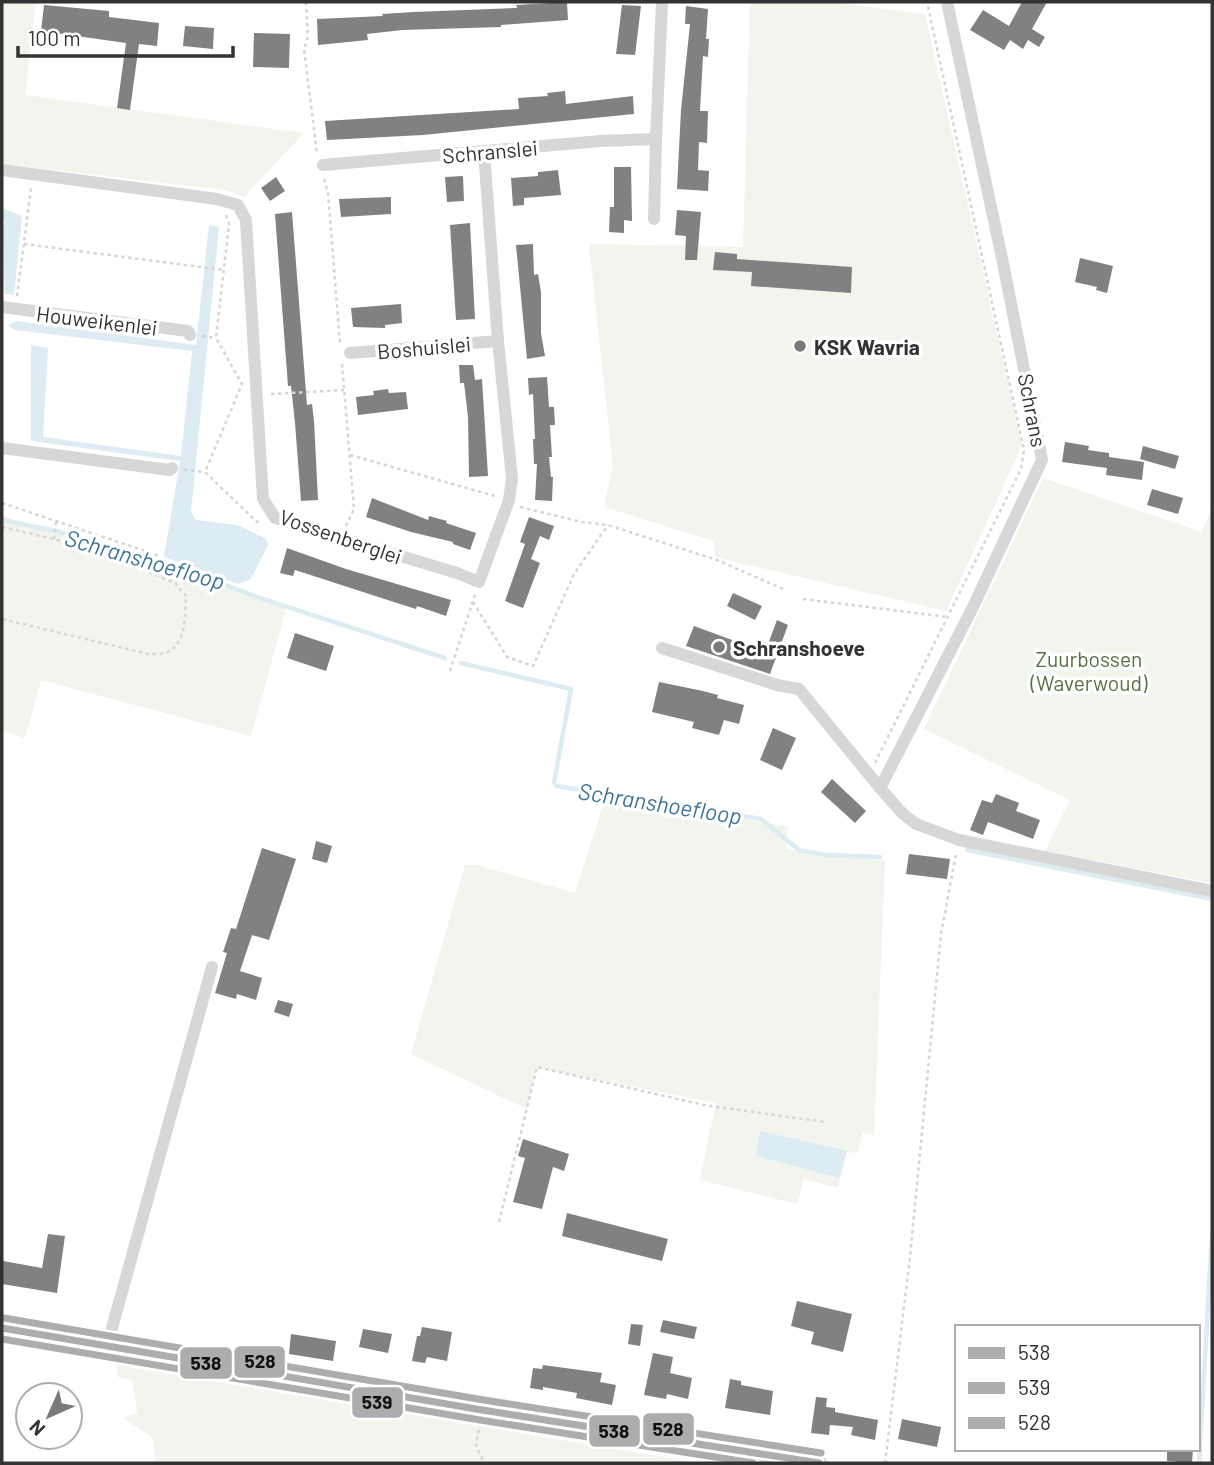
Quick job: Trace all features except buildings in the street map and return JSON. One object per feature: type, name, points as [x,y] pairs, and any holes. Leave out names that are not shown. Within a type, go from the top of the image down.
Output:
[{"type":"street","points":[[654,219],[662,2]]},
{"type":"street","name":"Schrans","points":[[880,788],[972,609],[1042,460],[1011,299],[947,2]]},
{"type":"street","name":"Schranslei","points":[[321,164],[656,139]]},
{"type":"street","points":[[479,582],[509,500],[512,478],[498,341],[484,152]]},
{"type":"street","points":[[2,170],[230,203]]},
{"type":"street","name":"Vossenberglei","points":[[230,203],[238,205],[246,220],[264,499],[275,517],[479,582]]},
{"type":"street","name":"Houweikenlei","points":[[2,307],[188,331],[190,335]]},
{"type":"street","name":"Boshuislei","points":[[350,354],[498,341]]},
{"type":"street","points":[[2,448],[170,470],[172,468]]},
{"type":"street","points":[[662,648],[777,685],[799,689],[880,788],[916,824],[959,840],[1212,891]]},
{"type":"street","points":[[107,1346],[212,967]]},
{"type":"street","points":[[2,1328],[482,1410],[819,1463]]},
{"type":"path","points":[[306,2],[308,37],[304,49],[321,164],[328,193],[354,509],[340,538]]},
{"type":"path","points":[[869,775],[1021,469],[1024,450],[927,2]]},
{"type":"path","points":[[15,309],[32,174]]},
{"type":"path","points":[[205,472],[242,384],[216,338],[229,224],[225,214],[230,203]]},
{"type":"path","points":[[24,244],[224,270]]},
{"type":"path","points":[[257,394],[344,390]]},
{"type":"path","points":[[350,455],[509,500],[531,510],[608,525],[717,560],[783,589]]},
{"type":"path","points":[[172,468],[205,472],[257,522],[275,517]]},
{"type":"path","points":[[2,503],[160,556]]},
{"type":"path","points":[[54,539],[56,521]]},
{"type":"path","points":[[473,602],[507,657],[533,666],[574,574],[608,525]]},
{"type":"path","points":[[2,527],[54,539],[137,567],[175,583],[186,596],[183,629],[177,644],[166,653],[148,654],[2,619]]},
{"type":"path","points":[[450,671],[479,582]]},
{"type":"path","points":[[803,599],[948,617]]},
{"type":"path","points":[[885,1463],[910,1257],[941,934],[959,840]]},
{"type":"path","points":[[499,1222],[537,1067],[704,1105],[825,1122]]},
{"type":"path","points":[[479,1429],[476,1445],[484,1463]]},
{"type":"green space","points":[[2,2],[36,2],[25,95],[304,133],[244,197],[225,190],[2,164]]},
{"type":"green space","name":"KSK Wavria","points":[[750,2],[831,2],[925,14],[1022,445],[946,611],[715,557],[714,541],[604,507],[613,466],[589,244],[743,247]]},
{"type":"green space","name":"Zuurbossen (Waverwoud)","points":[[1043,478],[1202,532],[1212,507],[1212,883],[1045,851],[1070,800],[924,729]]},
{"type":"green space","points":[[2,516],[287,606],[251,736],[41,680],[25,738],[2,731]]},
{"type":"green space","points":[[607,793],[788,827],[786,849],[885,860],[874,1135],[863,1133],[858,1153],[847,1152],[838,1188],[804,1179],[797,1204],[700,1180],[716,1103],[537,1068],[527,1109],[411,1054],[465,865],[477,865],[575,893]]},
{"type":"green space","points":[[116,1365],[699,1463],[156,1463],[153,1438],[123,1418],[137,1413],[133,1381],[119,1378]]},
{"type":"shaded area","points":[[2,210],[22,216],[14,295],[5,294],[5,223]]},
{"type":"shaded area","points":[[209,225],[219,227],[191,512],[196,520],[237,525],[265,538],[268,545],[251,579],[238,584],[164,557],[180,461],[31,441],[31,345],[48,348],[43,437],[181,456],[192,351],[15,330],[8,326],[16,321],[196,345]]},
{"type":"shaded area","points":[[760,1131],[847,1151],[839,1178],[756,1156]]},
{"type":"waterway","name":"Schranshoefloop","points":[[2,520],[56,531],[147,556],[260,598],[445,658]]},
{"type":"waterway","name":"Schranshoefloop","points":[[461,663],[571,689],[554,783],[557,786],[761,819],[799,850],[826,855],[880,857]]},
{"type":"waterway","name":"Schranshoefloop","points":[[967,850],[1212,899]]},
{"type":"waterway","points":[[1200,1445],[1212,1234]]},
{"type":"waterway","points":[[1199,1463],[1200,1451]]},
{"type":"transit line","name":"528","points":[[4,1318],[484,1400],[821,1453]]},
{"type":"transit line","name":"538","points":[[2,1328],[482,1410],[819,1463]]},
{"type":"transit line","name":"539","points":[[2,1339],[753,1463]]},
{"type":"place","name":"KSK Wavria","points":[[800,346]]},
{"type":"place","name":"Schranshoeve","points":[[719,647]]}]
